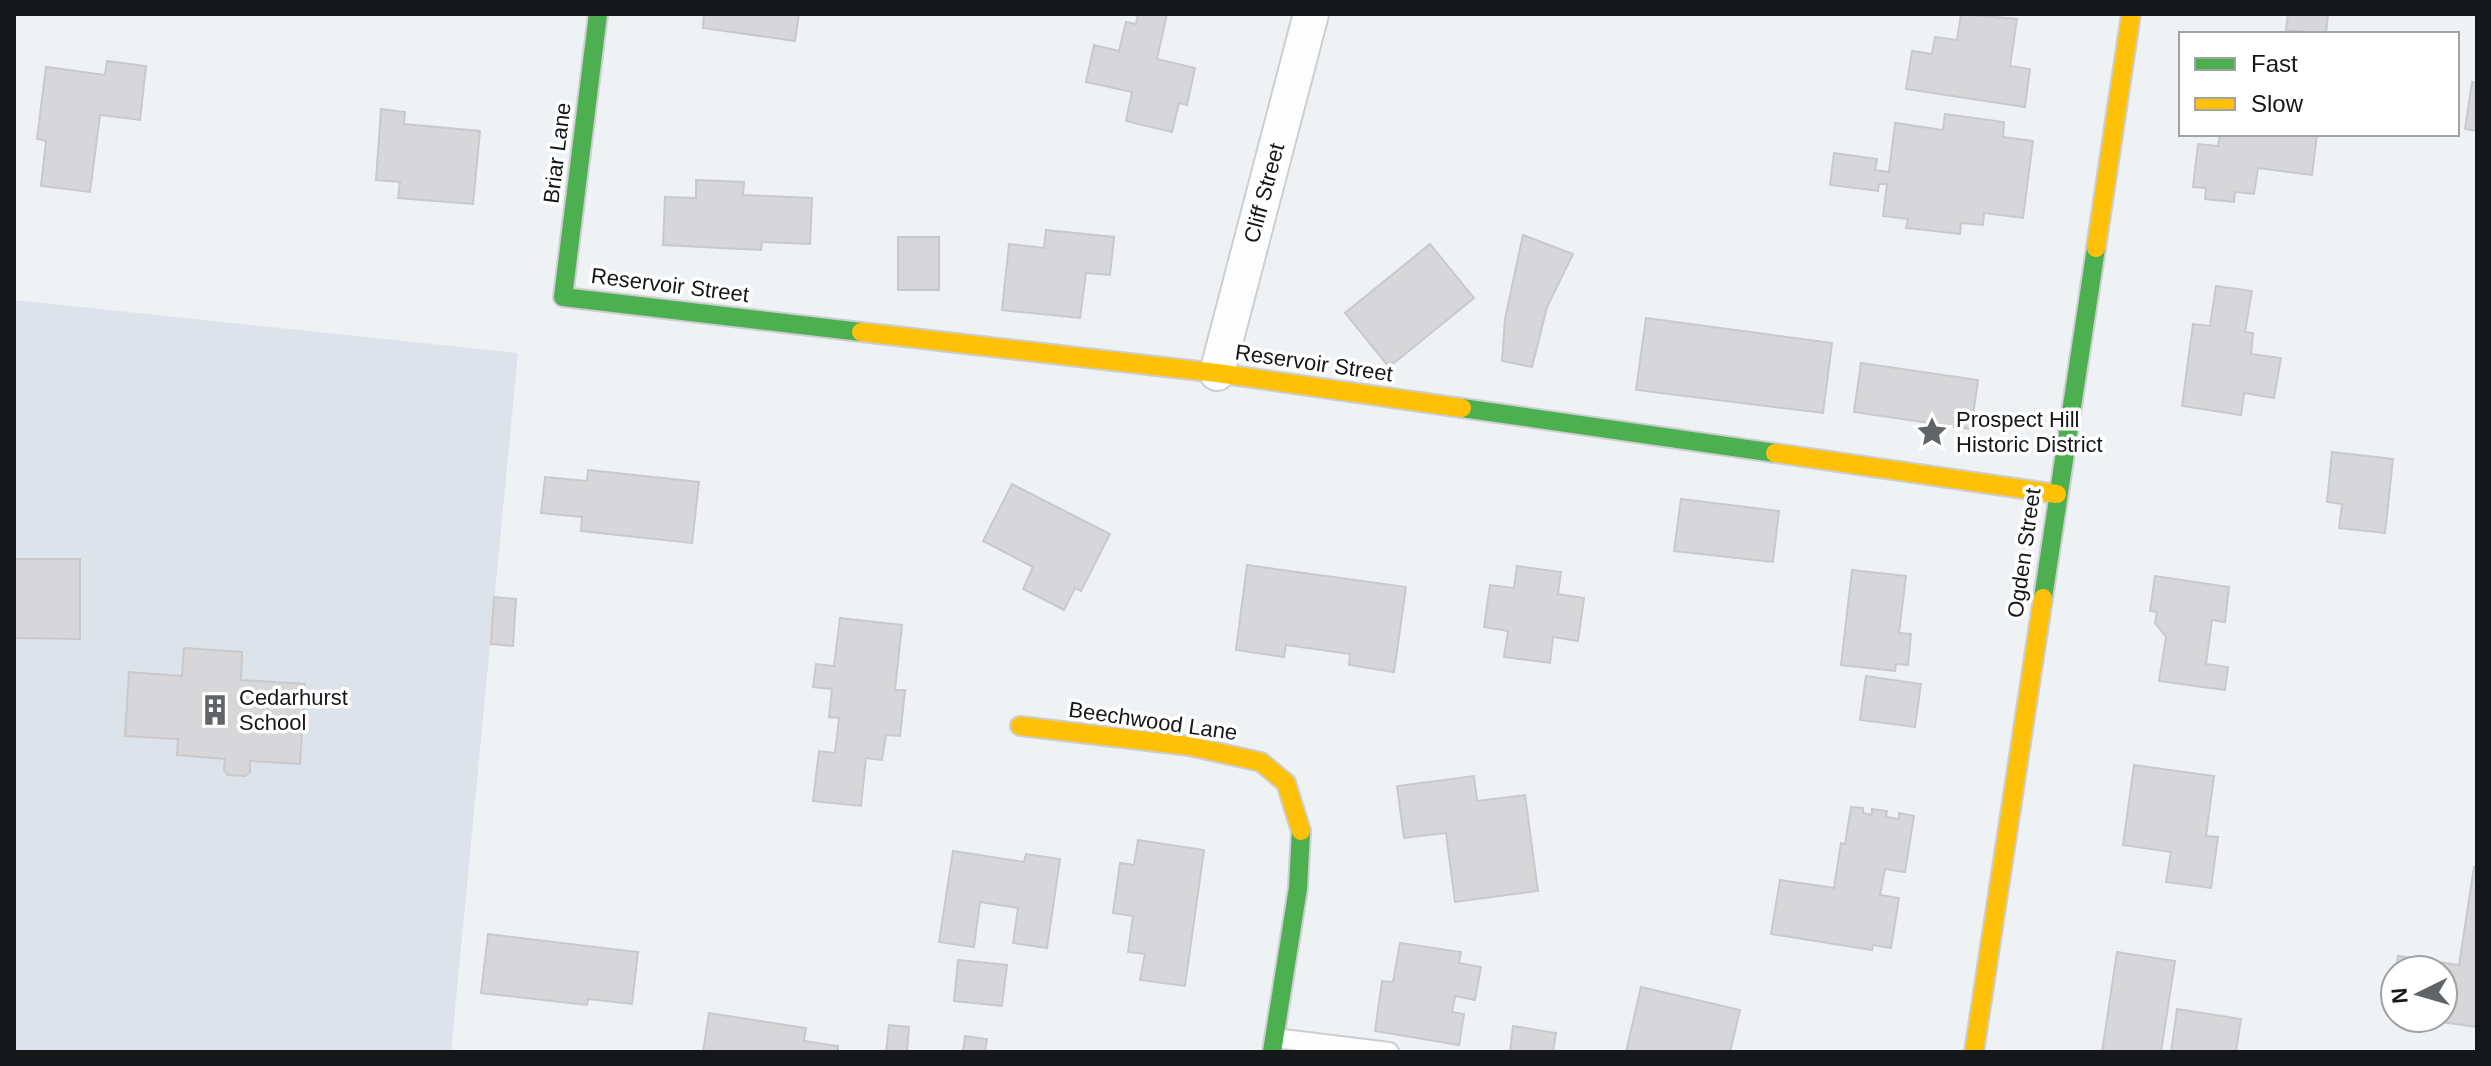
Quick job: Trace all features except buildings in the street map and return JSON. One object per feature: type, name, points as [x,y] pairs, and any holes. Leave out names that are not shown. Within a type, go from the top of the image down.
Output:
[{"type":"street","name":"Briar Lane","points":[[563,297],[598,14]]},
{"type":"street","name":"Cliff Street","points":[[1217,373],[1311,14]]},
{"type":"street","name":"Ogden Street","points":[[1974,1052],[2131,14]]},
{"type":"street","name":"Reservoir Street","points":[[563,297],[1217,373],[2057,494]]},
{"type":"street","name":"Beechwood Lane","points":[[1020,726],[1189,746],[1261,762],[1286,783],[1302,833],[1298,888],[1273,1045]]},
{"type":"lane","points":[[1273,1045],[1389,1052]]},
{"type":"shaded area","points":[[14,300],[518,353],[451,1052],[14,1052]]},
{"type":"traffic: fast","points":[[598,14],[563,297],[861,332]]},
{"type":"traffic: fast","points":[[2043,598],[2096,248]]},
{"type":"traffic: fast","points":[[1462,408],[1775,453]]},
{"type":"traffic: fast","points":[[1272,1052],[1298,888],[1301,831]]},
{"type":"traffic: slow","points":[[2096,248],[2131,14]]},
{"type":"traffic: slow","points":[[861,332],[1217,373],[1462,408]]},
{"type":"traffic: slow","points":[[1775,453],[2057,494]]},
{"type":"traffic: slow","points":[[1974,1052],[2043,598]]},
{"type":"traffic: slow","points":[[1020,726],[1189,746],[1261,762],[1286,783],[1301,831]]},
{"type":"place","name":"Prospect Hill Historic District","points":[[1932,432]]},
{"type":"place","name":"Cedarhurst School","points":[[215,710]]}]
